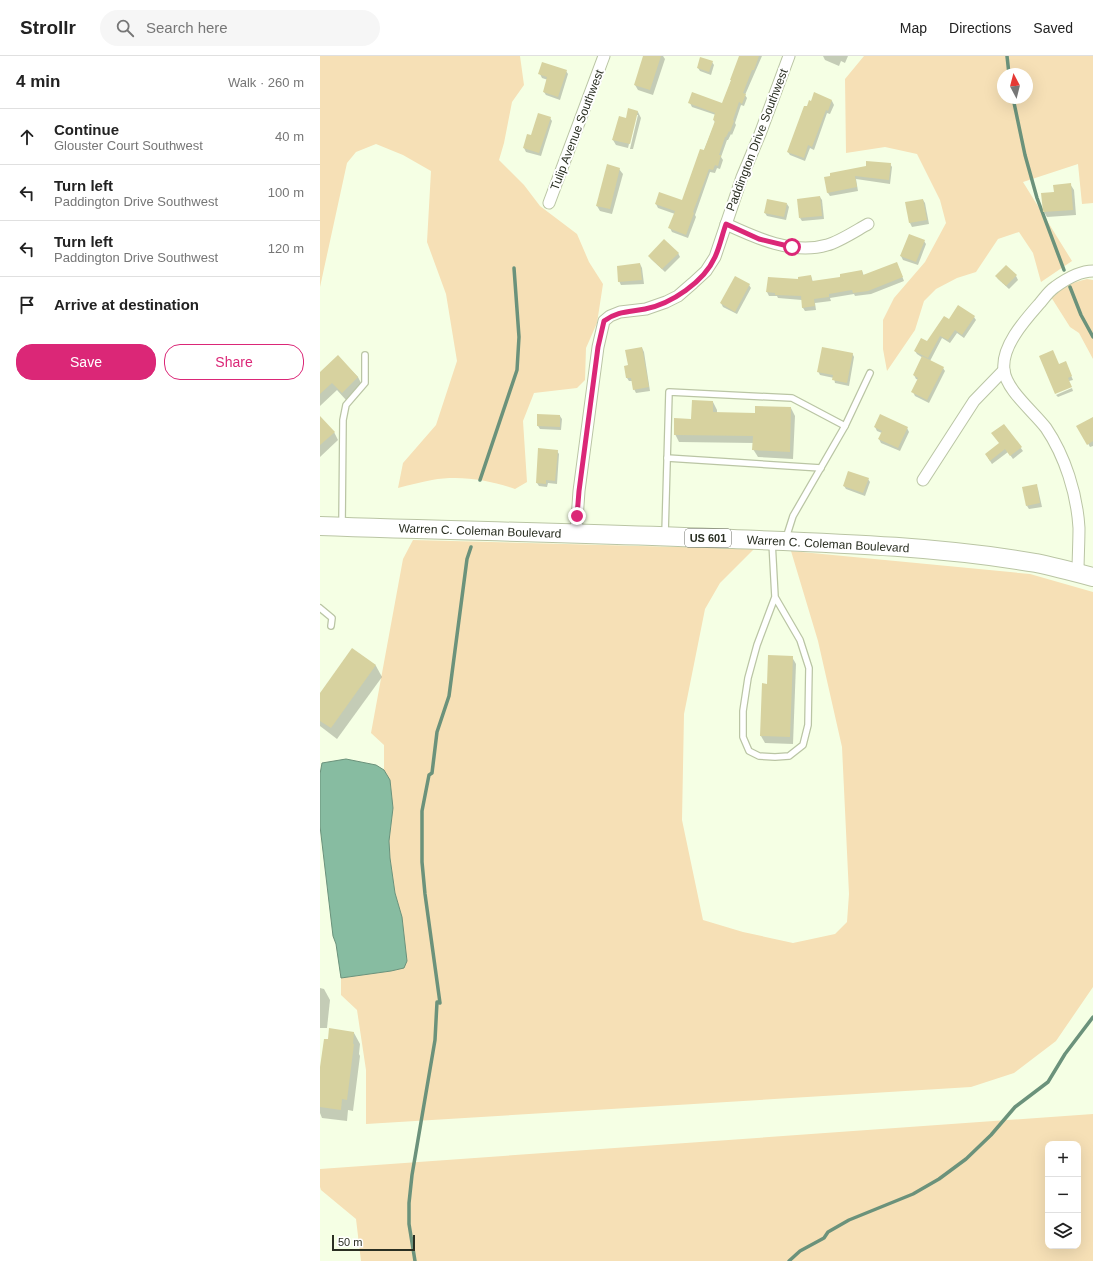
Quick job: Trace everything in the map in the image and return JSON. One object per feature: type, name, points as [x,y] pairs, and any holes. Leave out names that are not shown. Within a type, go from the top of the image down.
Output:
[{"type":"highway","name":"Warren C. Coleman Boulevard","points":[[320,526],[779,540],[910,548],[971,554],[1037,564],[1086,575]]},
{"type":"street","name":"Tulip Avenue Southwest","points":[[549,203],[604,56]]},
{"type":"street","name":"Paddington Drive Southwest","points":[[576,534],[579,491],[598,347],[604,321],[610,316],[620,312],[646,309],[666,302],[678,296],[706,271],[715,257],[742,177],[760,134],[789,56]]},
{"type":"street","points":[[726,224],[759,239],[792,247],[809,249],[828,245],[868,224]]},
{"type":"street","points":[[1086,575],[1070,480],[1060,453],[1046,428],[1007,381],[1004,370],[1004,358],[1009,345],[1024,321],[1053,288],[1066,279],[1080,273],[1093,271]]},
{"type":"street","points":[[923,480],[974,401],[1004,370]]},
{"type":"lane","points":[[342,527],[343,420],[346,405],[365,383],[365,355]]},
{"type":"lane","points":[[775,597],[800,640],[809,668],[808,725],[803,745],[789,756],[775,757],[758,756],[750,751],[743,737],[743,711],[748,678],[757,646],[775,597],[779,540],[845,426],[870,373]]},
{"type":"lane","points":[[665,536],[668,393],[792,398],[845,426]]},
{"type":"lane","points":[[667,458],[821,468]]},
{"type":"lane","points":[[320,608],[332,618],[331,626]]},
{"type":"shaded area","points":[[320,56],[520,56],[524,85],[512,102],[499,160],[524,185],[540,206],[577,234],[589,262],[603,284],[597,323],[586,348],[585,380],[577,388],[534,393],[523,421],[527,482],[515,489],[495,483],[464,478],[432,480],[398,488],[403,463],[436,425],[457,361],[446,294],[427,242],[431,171],[403,155],[376,144],[356,152],[347,163],[320,287]]},
{"type":"shaded area","points":[[864,56],[1093,56],[1093,203],[1082,204],[1078,164],[1023,182],[1072,261],[1041,282],[1033,253],[1019,232],[998,239],[976,272],[957,278],[936,289],[924,301],[915,330],[887,371],[883,349],[883,320],[894,298],[925,262],[946,223],[940,200],[917,154],[885,147],[846,153],[845,79]]},
{"type":"shaded area","points":[[1087,279],[1093,280],[1093,359],[1079,333],[1070,327],[1051,297],[1068,285]]},
{"type":"shaded area","points":[[413,540],[754,549],[720,583],[705,609],[684,714],[682,820],[703,920],[743,932],[793,943],[835,934],[847,922],[849,894],[842,747],[818,641],[791,551],[1030,574],[1093,592],[1093,987],[1056,1041],[1014,1073],[971,1087],[366,1124],[366,1070],[357,1010],[341,995],[341,978],[391,971],[402,917],[395,893],[390,858],[389,841],[393,808],[390,780],[384,770],[384,745],[371,733],[403,559]]},
{"type":"shaded area","points":[[346,759],[376,765],[384,770],[390,780],[393,808],[389,841],[390,858],[395,893],[402,917],[407,961],[404,968],[341,978],[336,944],[333,936],[320,826],[320,774],[322,763]]},
{"type":"shaded area","points":[[1093,1114],[1093,1261],[361,1261],[356,1219],[321,1190],[320,1169]]},
{"type":"building","points":[[643,56],[661,56],[650,90],[634,85]]},
{"type":"building","points":[[739,56],[759,56],[743,93],[746,94],[742,104],[739,102],[730,132],[729,131],[725,137],[719,155],[721,155],[718,166],[715,165],[713,170],[709,169],[686,235],[668,228],[675,211],[655,204],[659,192],[682,200],[700,149],[704,150],[715,121],[713,120],[715,113],[688,103],[692,92],[722,103]]},
{"type":"building","points":[[700,57],[713,61],[709,72],[697,68]]},
{"type":"building","points":[[542,62],[567,70],[558,97],[543,92],[547,77],[538,74]]},
{"type":"building","points":[[814,92],[832,100],[828,111],[826,110],[812,147],[808,145],[804,158],[787,152],[804,106],[807,106],[809,100],[811,101]]},
{"type":"building","points":[[628,108],[638,111],[630,144],[612,140],[619,116],[626,118]]},
{"type":"building","points":[[538,113],[551,117],[539,153],[523,148],[527,134],[531,135]]},
{"type":"building","points":[[866,161],[891,163],[889,180],[855,176],[857,187],[827,193],[824,177],[830,176],[830,173],[866,166]]},
{"type":"building","points":[[607,164],[620,168],[610,209],[596,206]]},
{"type":"building","points":[[1071,183],[1073,210],[1043,212],[1041,193],[1054,192],[1053,185]]},
{"type":"building","points":[[820,196],[822,216],[799,218],[797,199]]},
{"type":"building","points":[[767,199],[787,203],[784,217],[764,213]]},
{"type":"building","points":[[923,199],[927,220],[909,223],[905,202]]},
{"type":"building","points":[[909,234],[925,240],[916,262],[900,256]]},
{"type":"building","points":[[664,239],[679,253],[662,269],[648,256]]},
{"type":"building","points":[[897,262],[903,277],[868,291],[853,293],[852,290],[829,294],[829,297],[814,299],[815,306],[802,308],[801,296],[775,295],[775,293],[766,292],[768,277],[798,279],[798,277],[811,275],[812,281],[840,277],[840,274],[862,270],[863,275]]},
{"type":"building","points":[[640,263],[642,280],[618,282],[617,266]]},
{"type":"building","points":[[1006,265],[1017,275],[1006,286],[995,276]]},
{"type":"building","points":[[735,276],[750,284],[735,312],[720,303]]},
{"type":"building","points":[[958,305],[975,316],[962,335],[955,330],[948,340],[940,336],[928,358],[914,351],[921,338],[927,341],[944,316],[949,319]]},
{"type":"building","points":[[642,347],[649,387],[633,390],[631,378],[626,378],[624,366],[628,365],[625,350]]},
{"type":"building","points":[[822,347],[853,353],[847,383],[832,380],[833,375],[817,372]]},
{"type":"building","points":[[1053,350],[1059,364],[1066,361],[1072,376],[1068,378],[1072,387],[1055,394],[1039,356]]},
{"type":"building","points":[[338,355],[358,377],[342,393],[332,383],[320,394],[320,372]]},
{"type":"building","points":[[922,356],[944,367],[927,400],[911,392],[918,378],[913,375]]},
{"type":"building","points":[[692,400],[713,401],[713,412],[755,413],[755,406],[791,407],[790,452],[752,450],[753,436],[674,435],[674,418],[691,419]]},
{"type":"building","points":[[537,414],[560,415],[560,427],[537,426]]},
{"type":"building","points":[[880,414],[908,427],[898,448],[878,439],[882,431],[874,427]]},
{"type":"building","points":[[320,416],[335,432],[320,445]]},
{"type":"building","points":[[1093,417],[1093,441],[1087,445],[1076,426]]},
{"type":"building","points":[[1004,424],[1022,447],[1010,456],[1005,449],[990,461],[985,454],[999,443],[991,433]]},
{"type":"building","points":[[538,448],[558,450],[555,481],[546,480],[546,484],[536,483]]},
{"type":"building","points":[[848,471],[869,478],[863,493],[843,486]]},
{"type":"building","points":[[1037,484],[1040,503],[1026,506],[1022,487]]},
{"type":"building","points":[[352,648],[376,665],[331,728],[320,721],[320,693]]},
{"type":"building","points":[[768,655],[793,656],[790,737],[760,736],[762,683],[767,684]]},
{"type":"building","points":[[329,1028],[354,1032],[354,1044],[347,1100],[342,1099],[341,1110],[320,1107],[320,1067],[324,1039],[328,1039]]},
{"type":"waterway","points":[[1007,56],[1008,68]]},
{"type":"waterway","points":[[1014,104],[1025,155],[1037,198],[1064,270]]},
{"type":"waterway","points":[[480,480],[517,370],[519,337],[514,268]]},
{"type":"waterway","points":[[1070,287],[1081,315],[1093,337]]},
{"type":"waterway","points":[[415,1261],[409,1224],[409,1203],[412,1175],[435,1040],[437,1002],[440,1003],[425,894],[422,862],[422,811],[429,775],[432,773],[437,732],[449,696],[467,559],[471,547]]},
{"type":"waterway","points":[[789,1261],[800,1251],[824,1238],[828,1232],[849,1220],[913,1194],[939,1179],[966,1159],[991,1135],[1015,1107],[1048,1082],[1065,1054],[1093,1017]]},
{"type":"route","points":[[577,516],[598,347],[604,321],[610,316],[620,312],[646,309],[678,296],[706,271],[715,257],[726,224],[759,239],[792,247]]}]
